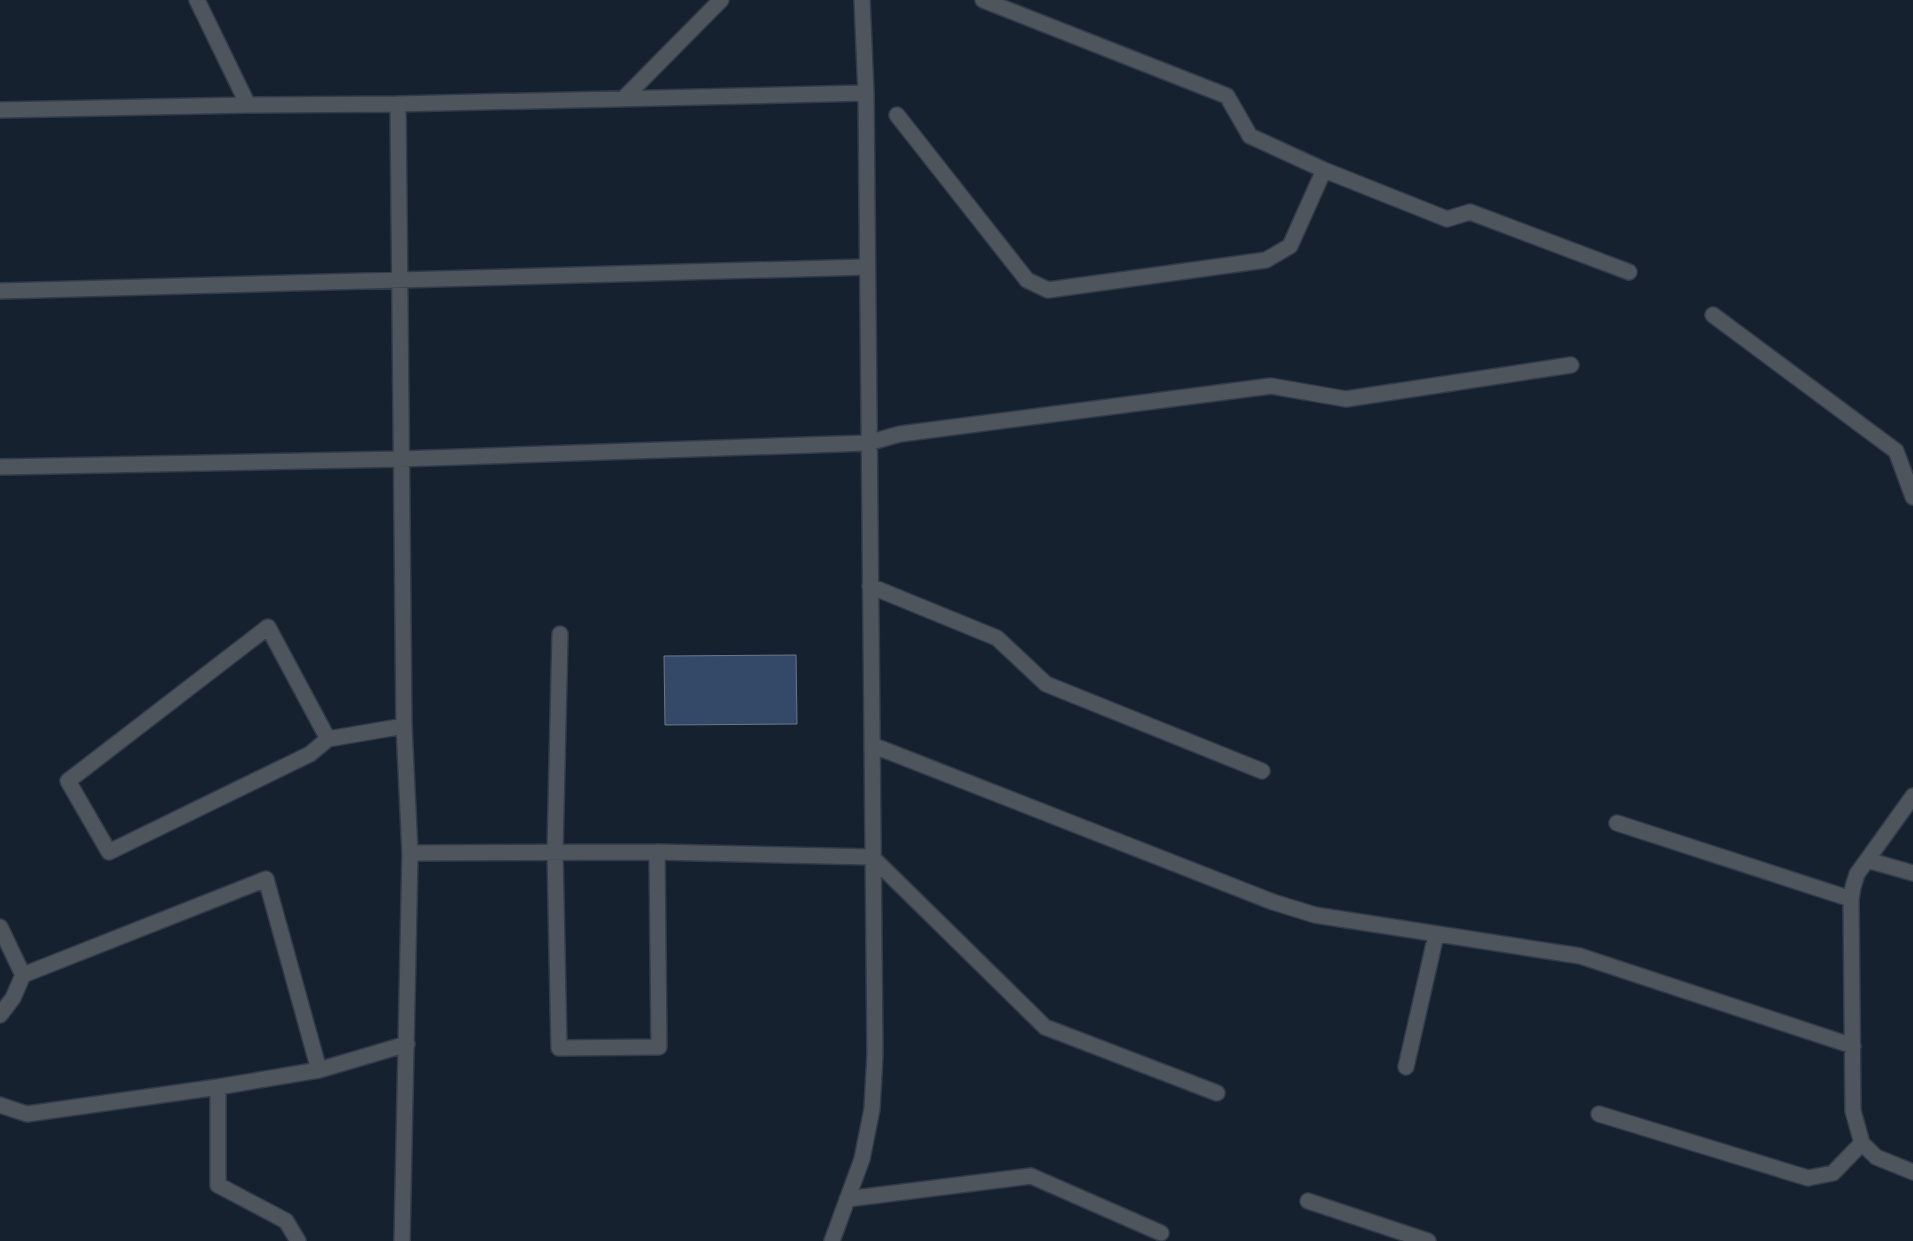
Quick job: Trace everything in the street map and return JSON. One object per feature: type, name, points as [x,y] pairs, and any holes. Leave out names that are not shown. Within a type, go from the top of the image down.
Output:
[{"type":"street","points":[[197,0],[248,105]]},
{"type":"street","points":[[624,98],[721,0]]},
{"type":"street","points":[[832,1241],[862,1159],[872,1109],[875,1054],[866,93],[862,0]]},
{"type":"street","points":[[982,0],[1227,96],[1250,136],[1324,170],[1447,219],[1470,212],[1628,272]]},
{"type":"street","points":[[0,110],[398,104],[866,93]]},
{"type":"street","points":[[398,104],[404,726],[410,852],[402,1241]]},
{"type":"street","points":[[897,115],[1027,280],[1048,290],[1266,260],[1290,246],[1324,170]]},
{"type":"street","points":[[0,291],[867,267]]},
{"type":"street","points":[[1713,315],[1896,450],[1913,497]]},
{"type":"street","points":[[0,467],[400,459],[868,443],[900,434],[1271,386],[1346,399],[1571,365]]},
{"type":"street","points":[[870,586],[997,638],[1046,684],[1262,771]]},
{"type":"street","points":[[328,739],[268,627],[68,781],[109,852],[310,754],[328,739],[404,726]]},
{"type":"street","points":[[560,634],[555,852],[559,1048],[659,1047],[656,852]]},
{"type":"street","points":[[872,745],[1273,902],[1315,915],[1580,956],[1853,1046]]},
{"type":"street","points":[[1913,796],[1857,874],[1851,899],[1853,1110],[1862,1144],[1876,1157],[1913,1172]]},
{"type":"street","points":[[1618,823],[1851,899]]},
{"type":"street","points":[[410,852],[656,852],[872,857],[1046,1027],[1217,1092]]},
{"type":"street","points":[[1867,860],[1913,873]]},
{"type":"street","points":[[0,1015],[13,998],[23,975],[266,879],[319,1070]]},
{"type":"street","points":[[0,927],[23,975]]},
{"type":"street","points":[[1406,1066],[1436,935]]},
{"type":"street","points":[[0,1104],[27,1114],[218,1087],[319,1070],[407,1044]]},
{"type":"street","points":[[218,1087],[218,1185],[286,1221],[298,1241]]},
{"type":"street","points":[[1599,1114],[1808,1178],[1833,1173],[1862,1144]]},
{"type":"street","points":[[847,1198],[1031,1176],[1161,1233]]},
{"type":"street","points":[[1308,1201],[1428,1241]]},
{"type":"building","points":[[796,655],[797,724],[665,725],[664,656]]}]
